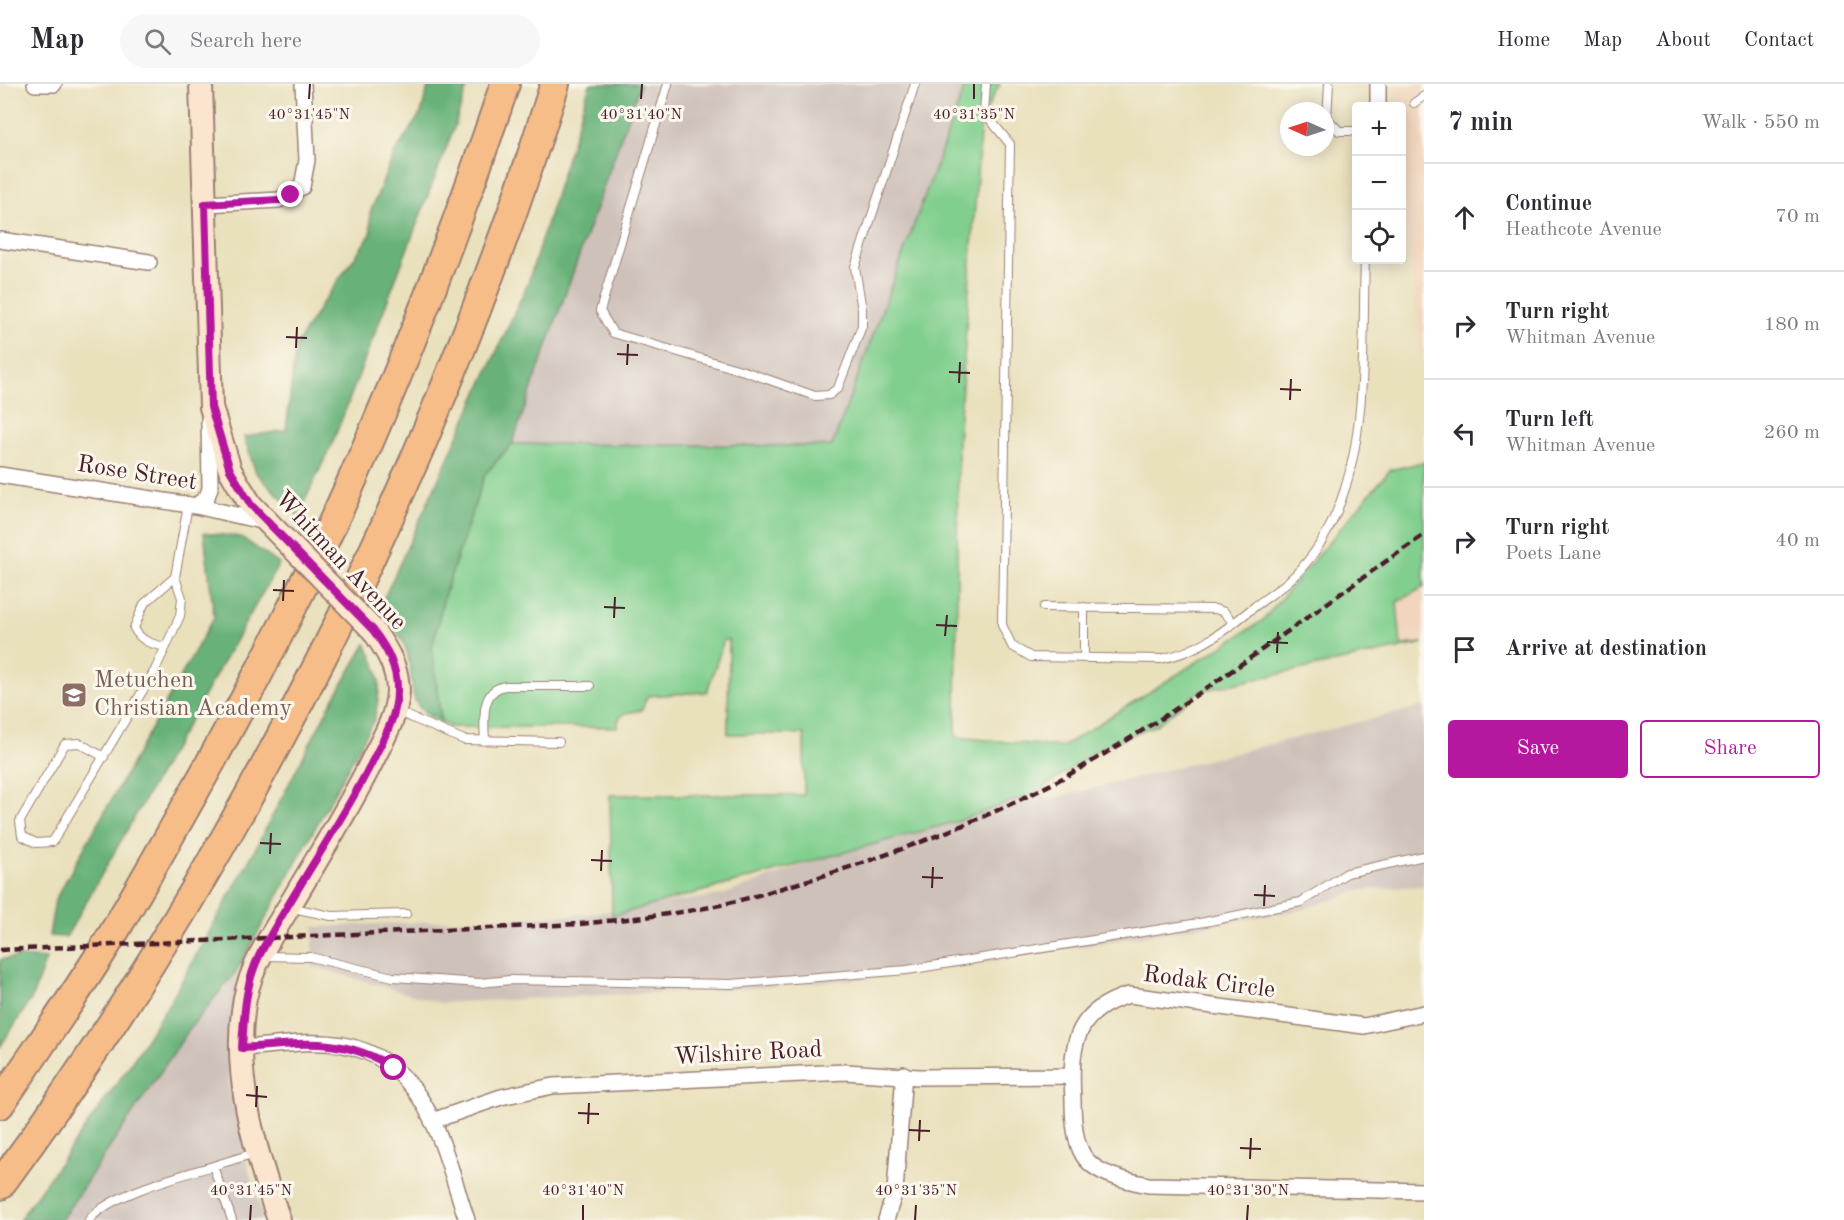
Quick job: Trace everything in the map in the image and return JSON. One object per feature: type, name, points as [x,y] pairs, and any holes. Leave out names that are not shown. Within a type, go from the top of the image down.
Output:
[{"type":"highway","points":[[0,1104],[116,929],[203,774],[300,590],[418,322],[477,168],[505,84]]},
{"type":"highway","points":[[0,1185],[78,1073],[184,906],[254,783],[337,627],[406,478],[469,327],[505,231],[555,84]]},
{"type":"street","points":[[36,84],[54,84]]},
{"type":"street","name":"Whitman Avenue","points":[[192,505],[207,497],[210,488],[208,424],[211,407],[201,84]]},
{"type":"street","points":[[205,204],[279,200],[302,187],[307,160],[303,84]]},
{"type":"street","points":[[1378,84],[1378,102]]},
{"type":"street","points":[[0,240],[150,262]]},
{"type":"street","name":"Whitman Avenue","points":[[211,407],[230,470],[251,505],[373,630],[389,652],[396,674],[398,692],[395,711],[363,781],[259,956],[245,998],[242,1048],[249,1126],[279,1220]]},
{"type":"street","name":"Rose Street","points":[[0,476],[192,505],[266,522]]},
{"type":"street","name":"Rodak Circle","points":[[1424,1013],[1364,1026],[1130,996],[1108,1002],[1095,1010],[1084,1023],[1075,1042],[1071,1076],[1074,1120],[1083,1154],[1092,1164],[1130,1181],[1149,1185],[1424,1191]]},
{"type":"street","points":[[242,1048],[321,1043],[360,1049],[394,1068],[425,1102],[467,1220]]},
{"type":"street","name":"Wilshire Road","points":[[432,1121],[501,1096],[553,1086],[846,1072],[995,1078],[1071,1076]]},
{"type":"street","points":[[886,1220],[895,1191],[904,1074]]},
{"type":"lane","points":[[668,84],[600,311],[613,333],[744,371],[815,396],[829,394],[838,388],[862,326],[862,310],[855,267],[915,84]]},
{"type":"lane","points":[[986,84],[984,112],[1010,144],[1002,625],[1012,646],[1031,657],[1160,659],[1181,656],[1206,644],[1295,576],[1339,510],[1349,481],[1359,428],[1365,264]]},
{"type":"lane","points":[[1329,84],[1327,118],[1339,130],[1352,130]]},
{"type":"lane","points":[[1414,103],[1424,96]]},
{"type":"lane","points":[[104,757],[79,743],[65,744],[22,817],[19,826],[22,836],[36,843],[52,842],[104,757],[166,647],[182,607],[182,598],[175,578],[192,505]]},
{"type":"lane","points":[[166,647],[138,637],[134,628],[144,604],[175,578]]},
{"type":"lane","points":[[1044,607],[1215,609],[1224,612],[1234,623]]},
{"type":"lane","points":[[1084,607],[1084,658]]},
{"type":"lane","points":[[485,741],[486,706],[488,696],[493,689],[506,686],[590,686]]},
{"type":"lane","points":[[395,711],[464,740],[559,742]]},
{"type":"lane","points":[[259,956],[310,957],[393,977],[480,983],[521,980],[731,984],[795,981],[907,970],[1205,922],[1301,902],[1347,873],[1424,856]]},
{"type":"lane","points":[[289,906],[331,916],[406,914]]},
{"type":"lane","points":[[89,1220],[95,1212],[118,1200],[181,1175],[256,1152]]},
{"type":"lane","points":[[213,1166],[232,1220]]},
{"type":"shaded area","points":[[640,84],[966,84],[831,447],[512,444]]},
{"type":"shaded area","points":[[1396,84],[1424,84],[1424,376],[1406,224],[1406,102],[1397,102]]},
{"type":"shaded area","points":[[1424,587],[1424,642],[1401,645],[1397,602]]},
{"type":"shaded area","points":[[1424,706],[1424,886],[1360,890],[1301,910],[899,976],[751,988],[440,1003],[312,966],[314,927],[589,914],[722,895],[1039,779],[1046,800]]},
{"type":"shaded area","points":[[238,969],[229,1084],[253,1188],[265,1220],[61,1220],[190,1028]]},
{"type":"green space","points":[[429,84],[468,84],[455,125],[333,442],[298,515],[256,473],[244,437],[286,430],[296,346],[321,305],[371,234],[370,213],[394,154],[421,113]]},
{"type":"green space","points":[[590,84],[640,84],[512,444],[485,474],[444,596],[432,648],[441,722],[429,716],[416,702],[405,646],[379,609],[528,283]]},
{"type":"green space","points":[[966,84],[1000,84],[981,120],[958,442],[956,737],[1062,747],[1262,621],[1390,470],[1424,462],[1424,587],[1397,602],[1401,645],[1424,643],[1200,691],[1156,725],[1102,747],[1038,792],[958,821],[612,916],[610,795],[804,795],[804,734],[728,734],[729,640],[724,640],[707,692],[647,696],[642,710],[626,713],[619,718],[617,727],[450,727],[441,722],[432,648],[444,596],[485,474],[512,444],[832,446]]},
{"type":"green space","points":[[204,533],[241,537],[279,564],[66,937],[49,936],[55,900],[214,617]]},
{"type":"green space","points":[[366,644],[375,664],[379,681],[374,720],[238,969],[190,1028],[61,1220],[19,1220],[128,1068],[168,1005],[251,857],[331,703]]},
{"type":"green space","points":[[17,957],[46,959],[32,998],[0,1047],[0,960]]},
{"type":"railway","points":[[0,950],[579,924],[685,911],[756,896],[913,845],[1009,805],[1070,774],[1206,689],[1424,535]]},
{"type":"place","name":"Metuchen Christian Academy","points":[[74,695]]},
{"type":"route","points":[[291,195],[279,200],[205,204],[211,407],[230,470],[251,505],[373,630],[389,652],[396,674],[398,692],[390,725],[363,781],[259,956],[245,998],[242,1048],[321,1043],[342,1045],[360,1049],[394,1068]]}]
